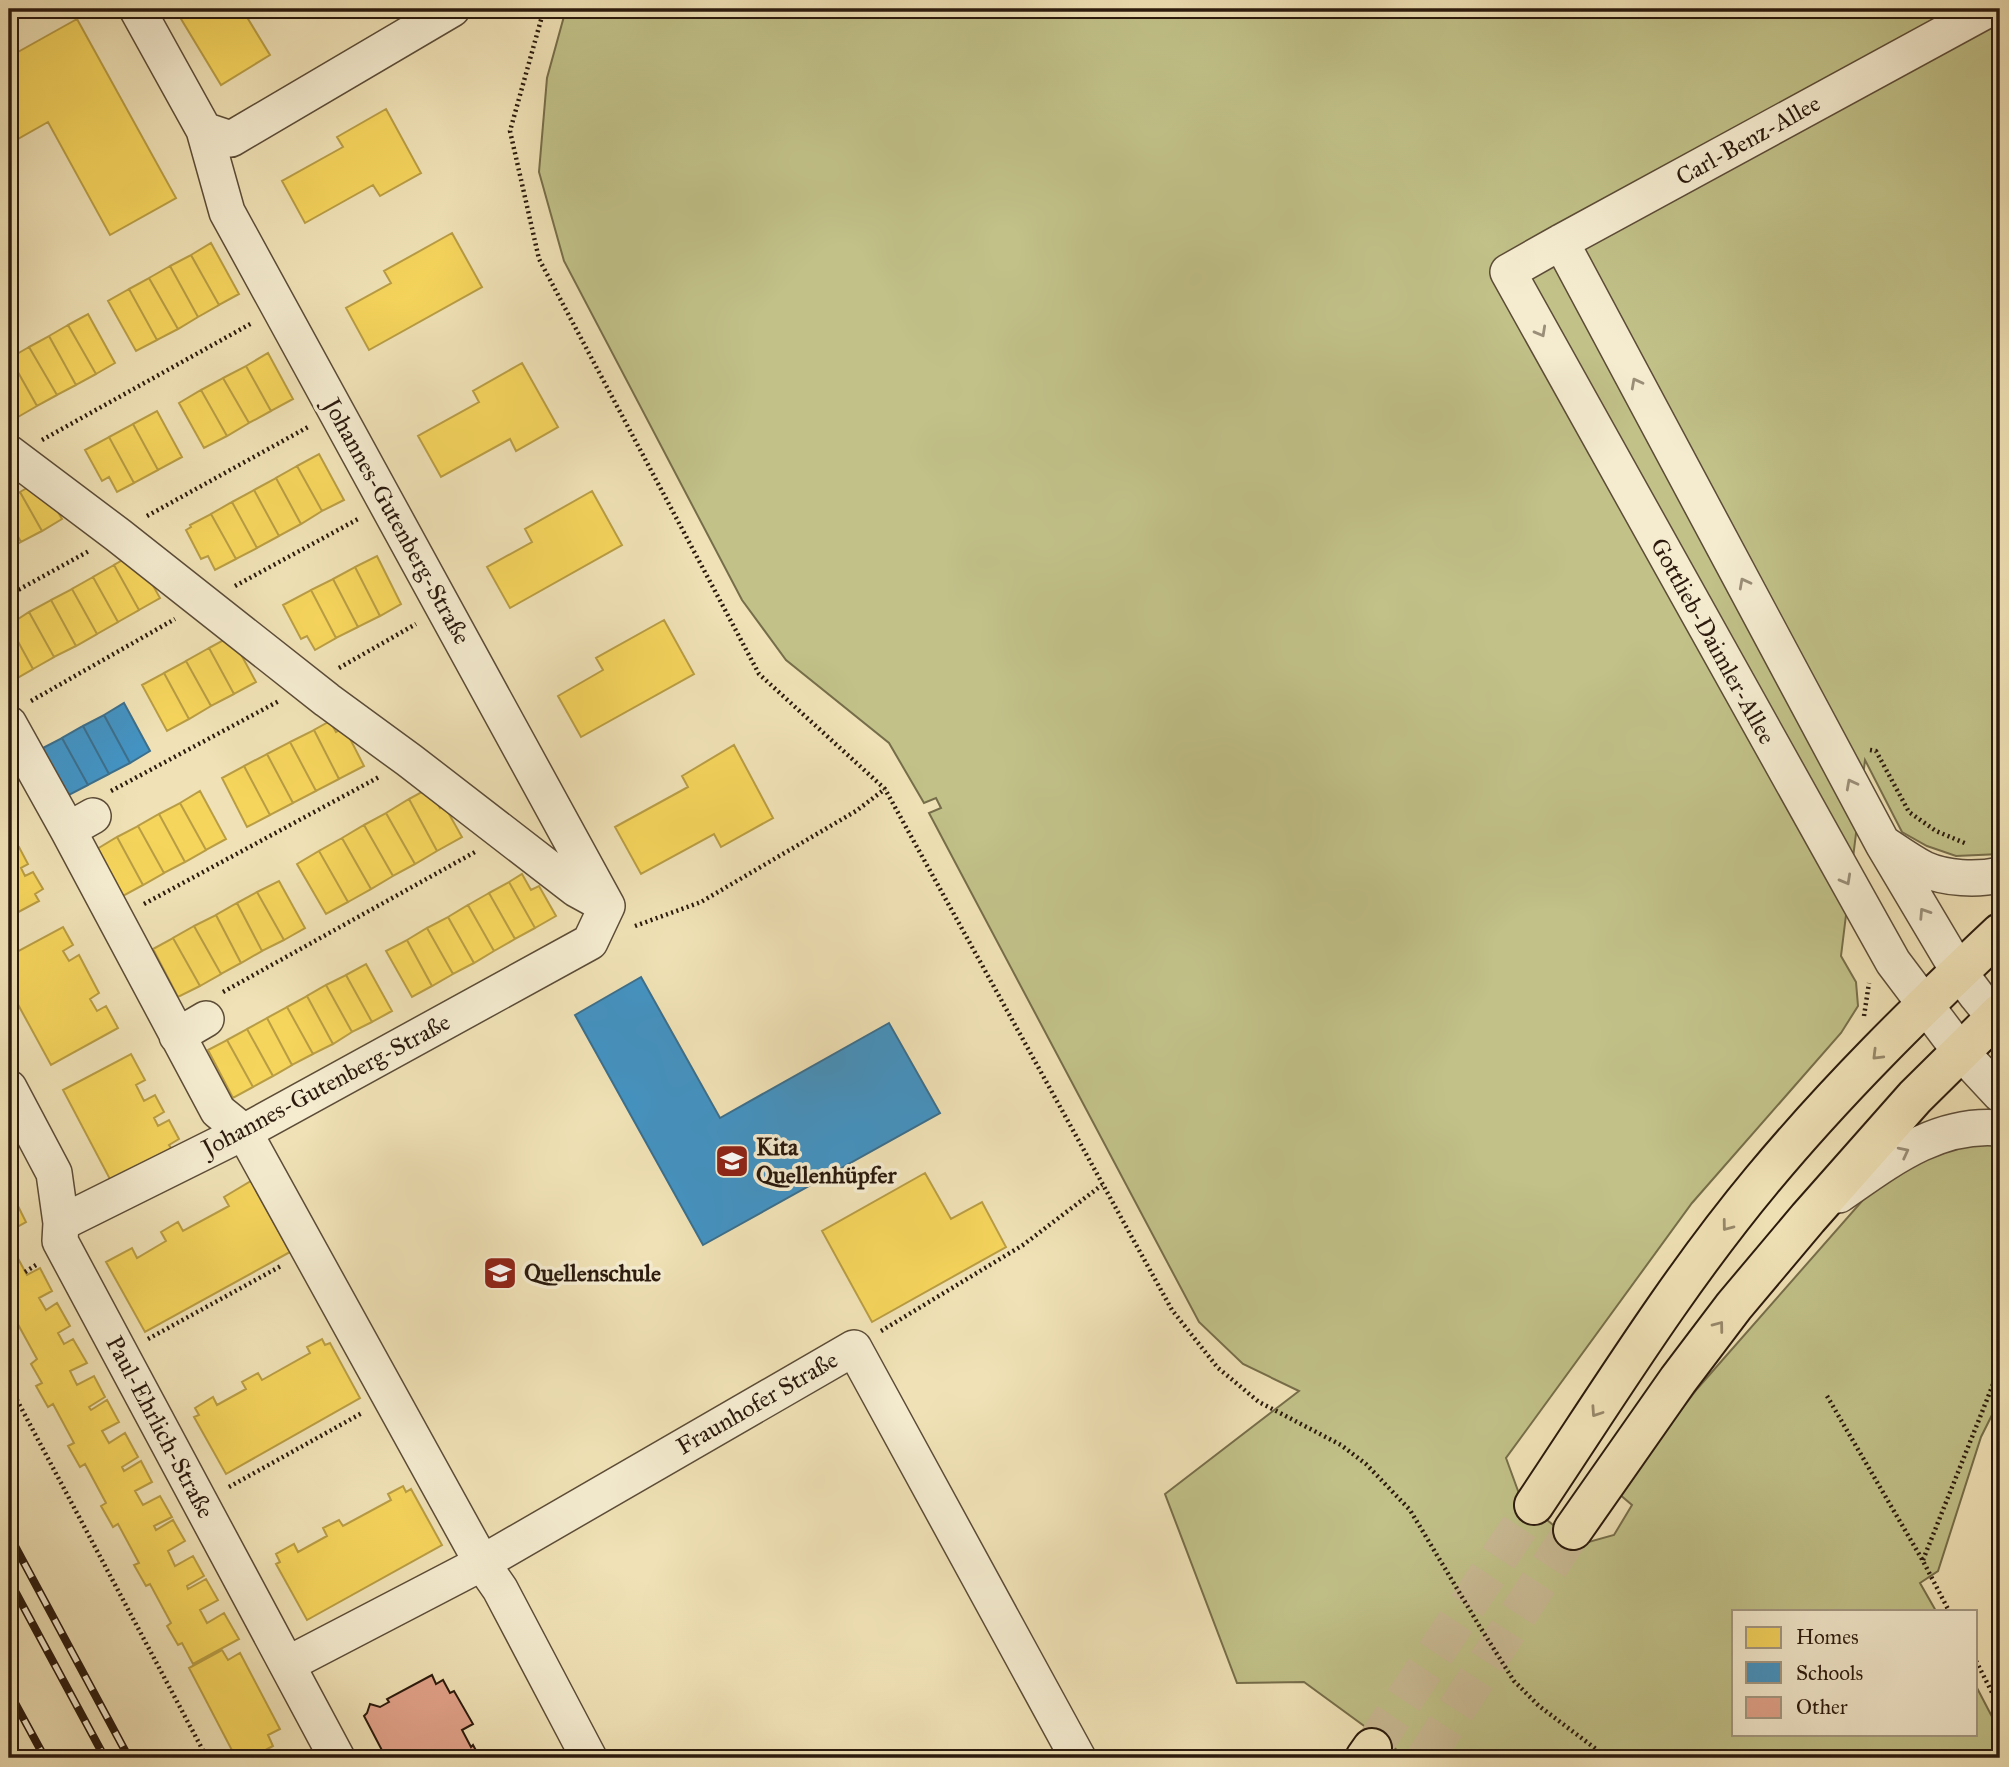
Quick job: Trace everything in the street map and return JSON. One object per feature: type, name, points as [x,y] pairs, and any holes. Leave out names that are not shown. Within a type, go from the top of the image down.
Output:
[{"type":"main road","points":[[1534,1505],[1685,1280],[1761,1181],[1832,1100],[2000,933]]},
{"type":"main road","points":[[1573,1530],[1678,1380],[1734,1306],[1914,1097],[1998,1018]]},
{"type":"street","name":"Johannes-Gutenberg-Straße","points":[[137,9],[217,134],[228,212],[607,906]]},
{"type":"street","points":[[217,134],[452,9]]},
{"type":"street","name":"Carl-Benz-Allee","points":[[1508,272],[1989,9]]},
{"type":"street","points":[[1561,242],[1883,844],[1959,972],[1998,1018]]},
{"type":"street","name":"Gottlieb-Daimler-Allee","points":[[1508,272],[1893,962],[1960,1051],[2000,1094]]},
{"type":"street","points":[[9,453],[576,889],[607,906],[590,942]]},
{"type":"street","points":[[9,724],[88,814],[199,1017],[218,1111],[244,1132],[482,1563],[500,1589],[589,1758]]},
{"type":"street","points":[[1883,844],[1925,869],[1966,878],[1991,877]]},
{"type":"street","name":"Johannes-Gutenberg-Straße","points":[[61,1223],[244,1132],[590,942]]},
{"type":"street","name":"Paul-Ehrlich-Straße","points":[[9,1088],[54,1172],[61,1223],[60,1241],[337,1758]]},
{"type":"street","points":[[1808,1218],[1900,1153],[1947,1132],[2000,1128]]},
{"type":"street","name":"Fraunhofer Straße","points":[[288,1664],[482,1563],[854,1348],[1078,1758]]},
{"type":"path","points":[[544,9],[510,131],[539,259],[759,674],[885,789],[1172,1310],[1218,1368],[1259,1402],[1341,1445],[1366,1464],[1410,1510],[1514,1681],[1539,1706],[1608,1758]]},
{"type":"path","points":[[42,440],[280,307]]},
{"type":"path","points":[[9,595],[337,412]]},
{"type":"path","points":[[88,814],[444,608]]},
{"type":"path","points":[[1828,742],[1876,751],[1909,811],[1936,831],[1981,850],[1991,877]]},
{"type":"path","points":[[135,909],[409,760]]},
{"type":"path","points":[[590,942],[701,902],[856,811],[885,789]]},
{"type":"path","points":[[199,1017],[507,835]]},
{"type":"path","points":[[854,1348],[1023,1245],[1102,1185]]},
{"type":"path","points":[[121,1353],[310,1250]]},
{"type":"path","points":[[1923,1561],[2000,1372]]},
{"type":"path","points":[[9,1385],[207,1758]]},
{"type":"path","points":[[1826,1396],[1949,1610]]},
{"type":"path","points":[[201,1502],[391,1398]]},
{"type":"path","points":[[1978,1665],[2000,1708]]},
{"type":"green space","points":[[566,9],[2000,9],[2000,854],[1956,856],[1927,846],[1902,832],[1865,760],[1841,956],[1856,982],[1858,1006],[1841,1033],[1692,1203],[1506,1458],[1521,1499],[1578,1545],[1614,1535],[1632,1505],[1618,1493],[1697,1389],[1877,1184],[1928,1147],[2000,1143],[2000,1399],[1981,1437],[1938,1571],[1920,1583],[1935,1610],[1732,1610],[1732,1736],[1978,1736],[1978,1690],[2000,1732],[2000,1758],[1408,1758],[1304,1682],[1237,1683],[1165,1494],[1299,1391],[1243,1364],[1199,1322],[929,813],[941,808],[936,798],[924,803],[889,743],[786,660],[742,600],[564,261],[539,172],[547,78]]},
{"type":"building: Homes","points":[[175,9],[242,9],[270,55],[221,85]]},
{"type":"building: Homes","points":[[77,19],[176,198],[110,235],[48,122],[9,144],[9,57]]},
{"type":"building: Homes","points":[[386,109],[421,173],[380,196],[373,185],[305,223],[282,181],[343,147],[337,137]]},
{"type":"building: Homes","points":[[452,233],[482,287],[369,350],[346,308],[391,283],[384,271]]},
{"type":"building: Homes","points":[[211,243],[239,294],[219,305],[191,255]]},
{"type":"building: Homes","points":[[191,255],[219,305],[198,317],[170,266]]},
{"type":"building: Homes","points":[[170,266],[198,317],[178,329],[149,278]]},
{"type":"building: Homes","points":[[149,278],[178,329],[157,340],[129,289]]},
{"type":"building: Homes","points":[[129,289],[157,340],[136,351],[108,301]]},
{"type":"building: Homes","points":[[88,314],[115,363],[96,374],[68,325]]},
{"type":"building: Homes","points":[[68,325],[96,374],[76,385],[49,336]]},
{"type":"building: Homes","points":[[49,336],[76,385],[57,395],[29,347]]},
{"type":"building: Homes","points":[[29,347],[57,395],[37,406],[10,358]]},
{"type":"building: Homes","points":[[268,353],[293,399],[271,411],[246,366]]},
{"type":"building: Homes","points":[[9,358],[37,406],[18,417],[9,401]]},
{"type":"building: Homes","points":[[522,363],[558,427],[516,451],[510,439],[441,477],[418,436],[479,402],[473,391]]},
{"type":"building: Homes","points":[[246,366],[271,411],[249,423],[223,378]]},
{"type":"building: Homes","points":[[223,378],[249,423],[227,436],[201,390]]},
{"type":"building: Homes","points":[[201,390],[227,436],[204,448],[179,403]]},
{"type":"building: Homes","points":[[157,411],[182,457],[158,470],[133,424]]},
{"type":"building: Homes","points":[[133,424],[158,470],[134,483],[109,437]]},
{"type":"building: Homes","points":[[109,437],[134,483],[117,492],[109,477],[102,481],[85,450]]},
{"type":"building: Homes","points":[[319,454],[344,500],[322,511],[297,466]]},
{"type":"building: Homes","points":[[297,466],[322,511],[301,524],[276,478]]},
{"type":"building: Homes","points":[[276,478],[301,524],[279,536],[254,490]]},
{"type":"building: Homes","points":[[34,484],[46,491],[62,519],[42,531],[20,492]]},
{"type":"building: Homes","points":[[254,490],[279,536],[257,548],[232,502]]},
{"type":"building: Homes","points":[[592,491],[622,545],[510,608],[487,567],[532,542],[525,529]]},
{"type":"building: Homes","points":[[20,492],[42,531],[21,542],[9,521],[9,498]]},
{"type":"building: Homes","points":[[232,502],[257,548],[236,559],[211,514]]},
{"type":"building: Homes","points":[[211,514],[236,559],[215,570],[208,556],[201,559],[186,530]]},
{"type":"building: Homes","points":[[9,521],[21,542],[9,549]]},
{"type":"building: Homes","points":[[135,553],[160,598],[139,610],[114,565]]},
{"type":"building: Homes","points":[[377,556],[401,604],[380,616],[355,567]]},
{"type":"building: Homes","points":[[114,565],[139,610],[118,622],[93,577]]},
{"type":"building: Homes","points":[[355,567],[380,616],[358,627],[333,579]]},
{"type":"building: Homes","points":[[93,577],[118,622],[97,634],[72,589]]},
{"type":"building: Homes","points":[[333,579],[358,627],[336,638],[311,590]]},
{"type":"building: Homes","points":[[72,589],[97,634],[76,646],[51,600]]},
{"type":"building: Homes","points":[[311,590],[336,638],[315,650],[307,636],[301,639],[283,605]]},
{"type":"building: Homes","points":[[51,600],[76,646],[54,657],[29,612]]},
{"type":"building: Homes","points":[[29,612],[54,657],[33,669],[9,625]]},
{"type":"building: Homes","points":[[664,620],[694,674],[581,737],[558,696],[603,670],[596,658]]},
{"type":"building: Homes","points":[[9,625],[33,669],[12,681],[9,675]]},
{"type":"building: Homes","points":[[231,636],[256,682],[234,694],[209,648]]},
{"type":"building: Homes","points":[[209,648],[234,694],[211,706],[186,661]]},
{"type":"building: Homes","points":[[186,661],[211,706],[189,719],[164,673]]},
{"type":"building: Homes","points":[[164,673],[189,719],[167,731],[142,685]]},
{"type":"building: Homes","points":[[330,721],[336,732],[344,727],[364,766],[339,779],[314,730]]},
{"type":"building: Homes","points":[[314,730],[339,779],[316,791],[290,742]]},
{"type":"building: Homes","points":[[290,742],[316,791],[293,803],[267,754]]},
{"type":"building: Homes","points":[[734,745],[773,818],[721,847],[714,834],[641,874],[615,827],[688,787],[682,776]]},
{"type":"building: Homes","points":[[267,754],[293,803],[270,815],[244,766]]},
{"type":"building: Homes","points":[[244,766],[270,815],[247,827],[222,778]]},
{"type":"building: Homes","points":[[429,788],[440,808],[444,805],[462,837],[437,851],[409,799]]},
{"type":"building: Homes","points":[[200,791],[226,839],[206,850],[180,803]]},
{"type":"building: Homes","points":[[409,799],[437,851],[415,864],[386,813]]},
{"type":"building: Homes","points":[[180,803],[206,850],[185,862],[159,814]]},
{"type":"building: Homes","points":[[386,813],[415,864],[393,876],[364,825]]},
{"type":"building: Homes","points":[[159,814],[185,862],[164,873],[138,826]]},
{"type":"building: Homes","points":[[364,825],[393,876],[371,889],[342,838]]},
{"type":"building: Homes","points":[[138,826],[164,873],[143,885],[117,837]]},
{"type":"building: Homes","points":[[117,837],[143,885],[123,896],[97,849]]},
{"type":"building: Homes","points":[[342,838],[371,889],[348,902],[319,851]]},
{"type":"building: Homes","points":[[9,847],[11,851],[19,847],[28,864],[21,868],[25,876],[33,872],[43,889],[35,894],[39,901],[9,917]]},
{"type":"building: Homes","points":[[319,851],[348,902],[326,914],[297,864]]},
{"type":"building: Homes","points":[[522,874],[531,890],[539,886],[556,916],[535,928],[509,882]]},
{"type":"building: Homes","points":[[279,881],[305,928],[284,940],[257,892]]},
{"type":"building: Homes","points":[[509,882],[535,928],[515,939],[489,893]]},
{"type":"building: Homes","points":[[257,892],[284,940],[262,951],[237,903]]},
{"type":"building: Homes","points":[[489,893],[515,939],[494,951],[468,905]]},
{"type":"building: Homes","points":[[237,903],[262,951],[241,963],[216,915]]},
{"type":"building: Homes","points":[[468,905],[494,951],[474,963],[448,917]]},
{"type":"building: Homes","points":[[216,915],[241,963],[221,974],[194,926]]},
{"type":"building: Homes","points":[[448,917],[474,963],[453,974],[427,928]]},
{"type":"building: Homes","points":[[194,926],[221,974],[200,986],[173,938]]},
{"type":"building: Homes","points":[[63,927],[73,945],[63,951],[69,961],[79,955],[99,993],[90,999],[97,1011],[106,1006],[118,1028],[51,1065],[9,988],[9,956]]},
{"type":"building: Homes","points":[[427,928],[453,974],[432,986],[407,940]]},
{"type":"building: Homes","points":[[173,938],[200,986],[178,997],[153,949]]},
{"type":"building: Homes","points":[[407,940],[432,986],[412,997],[386,951]]},
{"type":"building: Homes","points":[[366,964],[392,1011],[372,1022],[346,975]]},
{"type":"building: Homes","points":[[346,975],[372,1022],[352,1032],[326,985]]},
{"type":"building: Homes","points":[[326,985],[352,1032],[333,1044],[307,996]]},
{"type":"building: Homes","points":[[307,996],[333,1044],[313,1054],[287,1007]]},
{"type":"building: Homes","points":[[287,1007],[313,1054],[292,1065],[267,1018]]},
{"type":"building: Homes","points":[[267,1018],[292,1065],[273,1076],[247,1029]]},
{"type":"building: Homes","points":[[247,1029],[273,1076],[253,1087],[227,1040]]},
{"type":"building: Homes","points":[[227,1040],[253,1087],[233,1098],[208,1050]]},
{"type":"building: Homes","points":[[131,1054],[145,1080],[136,1085],[144,1101],[155,1095],[164,1112],[154,1118],[158,1126],[169,1120],[179,1139],[169,1145],[173,1151],[112,1183],[63,1090]]},
{"type":"building: Homes","points":[[925,1173],[951,1219],[982,1202],[1006,1247],[872,1322],[822,1231]]},
{"type":"building: Homes","points":[[251,1181],[290,1252],[145,1332],[106,1262],[132,1248],[137,1258],[166,1241],[161,1232],[178,1222],[183,1231],[229,1206],[224,1197]]},
{"type":"building: Homes","points":[[14,1198],[26,1222],[9,1234],[9,1201]]},
{"type":"building: Homes","points":[[9,1242],[27,1275],[40,1268],[52,1291],[39,1298],[46,1310],[57,1303],[70,1326],[58,1333],[64,1344],[73,1339],[87,1363],[70,1371],[77,1385],[94,1376],[105,1397],[89,1407],[91,1410],[107,1400],[119,1422],[102,1431],[109,1443],[125,1433],[138,1457],[122,1467],[124,1471],[141,1461],[152,1482],[135,1491],[143,1505],[160,1496],[172,1517],[154,1526],[156,1530],[173,1520],[185,1541],[168,1551],[175,1566],[193,1556],[204,1576],[187,1586],[188,1589],[206,1579],[218,1600],[200,1610],[207,1623],[224,1613],[239,1639],[193,1664],[182,1643],[178,1645],[167,1626],[171,1623],[150,1584],[146,1586],[134,1565],[139,1563],[118,1524],[113,1527],[101,1506],[106,1503],[85,1464],[80,1467],[68,1446],[74,1443],[53,1404],[48,1407],[36,1386],[42,1383],[31,1364],[37,1359],[9,1308]]},
{"type":"building: Homes","points":[[322,1339],[325,1345],[330,1343],[360,1398],[226,1474],[194,1417],[199,1415],[195,1408],[213,1397],[217,1405],[246,1389],[242,1382],[258,1373],[262,1380],[310,1353],[307,1347]]},
{"type":"building: Homes","points":[[403,1486],[406,1492],[411,1489],[442,1545],[307,1620],[276,1564],[280,1562],[276,1554],[294,1544],[298,1552],[327,1536],[323,1528],[339,1520],[343,1526],[391,1500],[388,1494]]},
{"type":"building: Homes","points":[[222,1650],[228,1660],[240,1653],[280,1729],[268,1735],[273,1746],[258,1754],[260,1758],[236,1758],[189,1668]]},
{"type":"building: Schools","points":[[124,703],[150,751],[130,763],[104,715]]},
{"type":"building: Schools","points":[[104,715],[130,763],[109,774],[83,726]]},
{"type":"building: Schools","points":[[83,726],[109,774],[88,785],[62,738]]},
{"type":"building: Schools","points":[[62,738],[88,785],[67,796],[41,749]]},
{"type":"building: Schools","points":[[641,977],[720,1118],[889,1023],[940,1113],[703,1245],[575,1015]]},
{"type":"building: Other","points":[[432,1675],[436,1684],[443,1680],[450,1693],[454,1691],[473,1724],[462,1730],[480,1758],[386,1758],[364,1716],[370,1704],[380,1707],[389,1702],[387,1699]]},
{"type":"tunnel","points":[[1372,1748],[1534,1505]]},
{"type":"tunnel","points":[[1425,1758],[1573,1530]]},
{"type":"railway","points":[[9,1535],[129,1758]]},
{"type":"railway","points":[[9,1580],[105,1758]]},
{"type":"railway","points":[[9,1692],[45,1758]]},
{"type":"place","name":"Kita Quellenhüpfer","points":[[732,1161]]},
{"type":"place","name":"Quellenschule","points":[[500,1273]]}]
